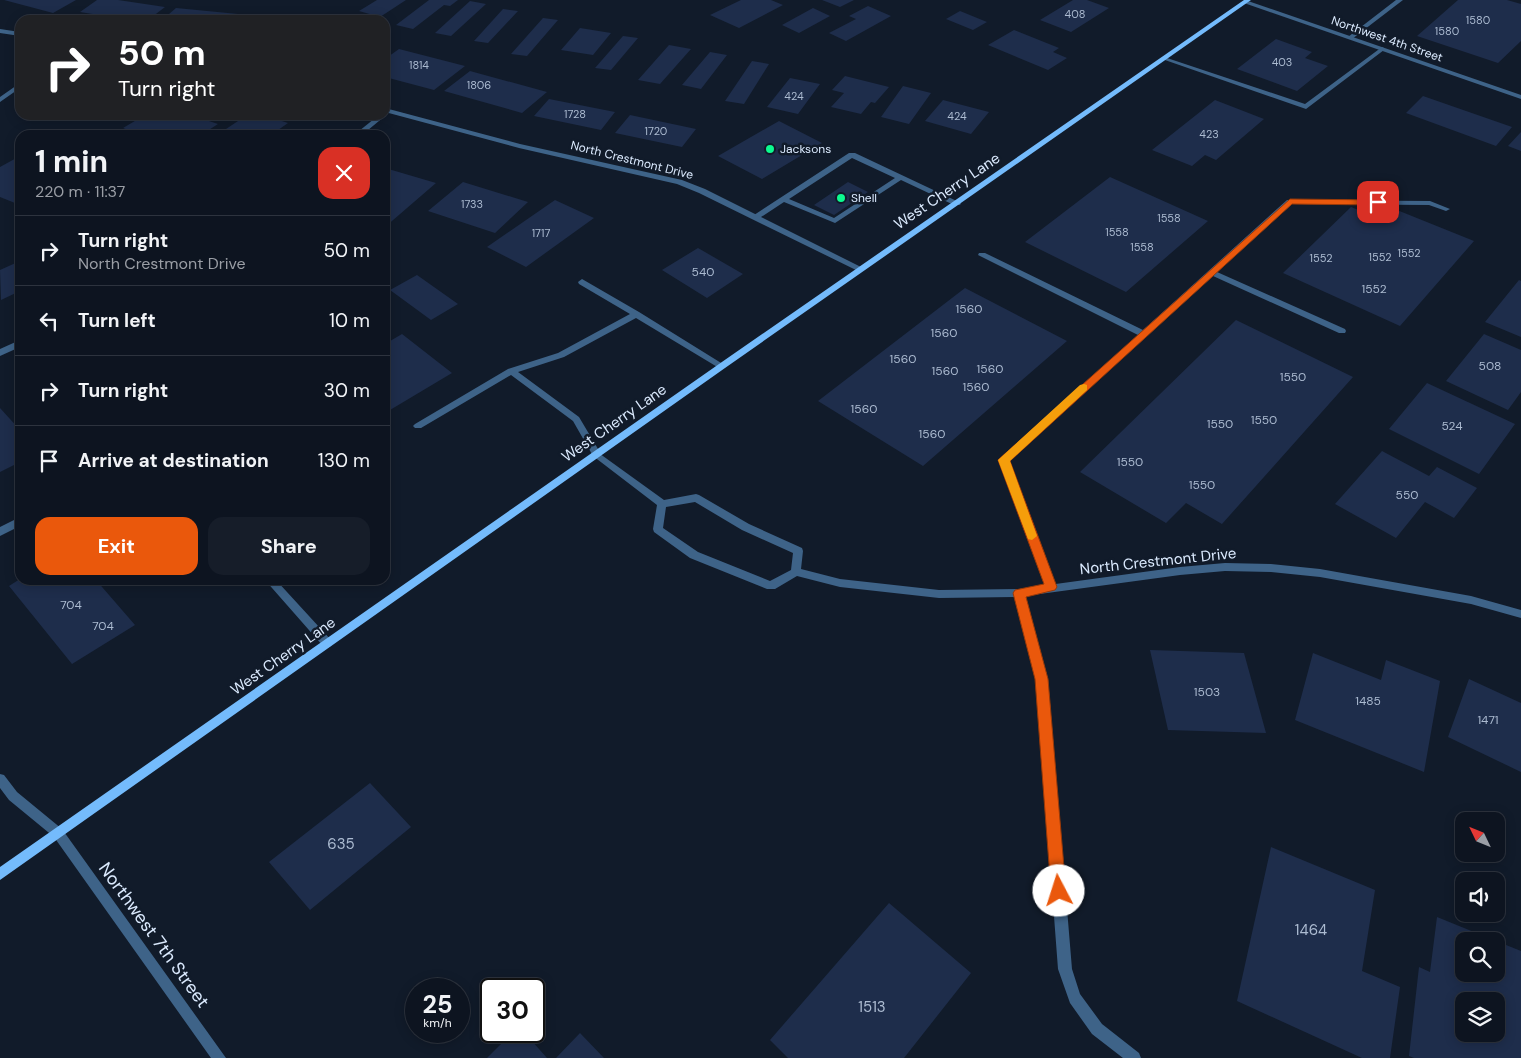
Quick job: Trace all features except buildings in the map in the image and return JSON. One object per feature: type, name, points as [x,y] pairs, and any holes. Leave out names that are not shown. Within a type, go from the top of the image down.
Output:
[{"type":"main road","name":"West Cherry Lane","points":[[0,874],[596,454],[1247,1]]},
{"type":"street","points":[[1350,38],[1400,0]]},
{"type":"street","name":"Northwest 4th Street","points":[[1247,1],[1521,98]]},
{"type":"street","points":[[0,31],[15,33]]},
{"type":"street","points":[[1165,59],[1306,107],[1382,49]]},
{"type":"street","points":[[0,100],[15,88]]},
{"type":"street","name":"North Crestmont Drive","points":[[390,113],[519,146],[679,182],[702,191],[861,269]]},
{"type":"street","points":[[364,130],[376,120]]},
{"type":"street","points":[[755,217],[852,155],[957,203]]},
{"type":"street","points":[[783,199],[836,221],[901,177]]},
{"type":"street","points":[[1051,587],[1004,460],[1290,202],[1430,203],[1446,209]]},
{"type":"street","points":[[982,255],[1143,334]]},
{"type":"street","points":[[1211,272],[1342,331]]},
{"type":"street","points":[[582,282],[722,366]]},
{"type":"street","points":[[418,426],[511,371],[561,356],[636,314]]},
{"type":"street","points":[[0,353],[15,346]]},
{"type":"street","points":[[511,371],[576,419],[596,454],[662,504],[696,498],[729,520],[766,539],[798,551],[796,572],[771,586],[694,555],[658,529],[662,504]]},
{"type":"street","points":[[0,532],[15,523]]},
{"type":"street","name":"North Crestmont Drive","points":[[796,572],[840,583],[938,594],[1019,593],[1051,587],[1180,571],[1225,567],[1271,568],[1320,573],[1471,600],[1521,614]]},
{"type":"street","points":[[275,585],[327,643]]},
{"type":"street","points":[[1019,593],[1042,679],[1065,968],[1076,998],[1097,1029],[1134,1058]]},
{"type":"street","name":"Northwest 7th Street","points":[[0,779],[13,796],[58,833],[219,1058]]},
{"type":"slow traffic","points":[[1032,536],[1004,460],[1084,388]]},
{"type":"place","name":"Jacksons","points":[[770,149]]},
{"type":"place","name":"Shell","points":[[841,198]]},
{"type":"route","points":[[1059,891],[1042,679],[1019,593],[1051,587],[1004,460],[1290,202],[1378,202]]}]
